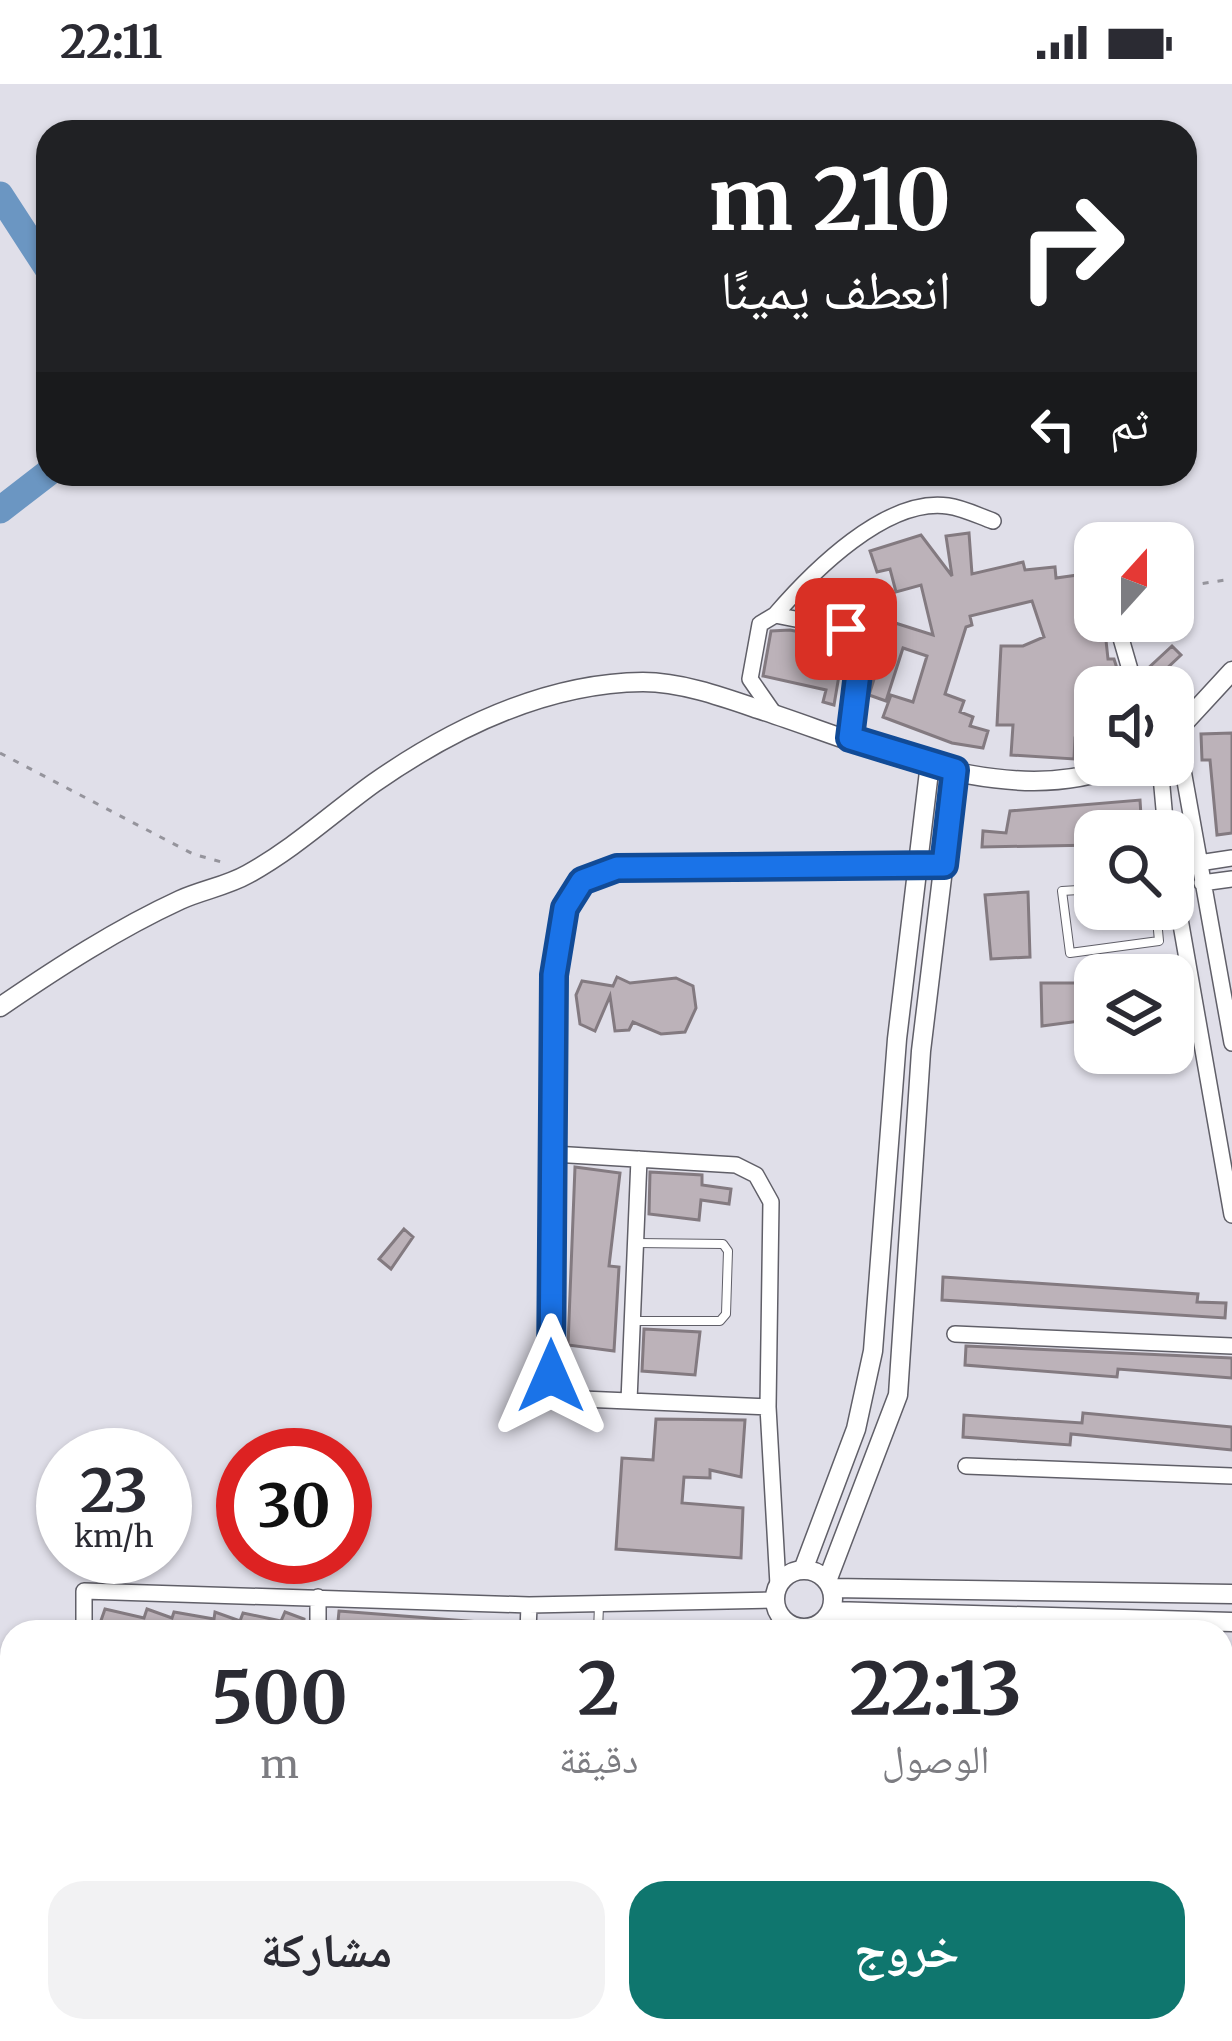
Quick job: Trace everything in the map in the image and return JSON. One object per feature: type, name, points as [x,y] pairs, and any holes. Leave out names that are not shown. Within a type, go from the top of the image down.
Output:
[{"type":"street","points":[[775,715],[750,679],[760,624],[775,615],[814,571],[903,509],[946,506],[993,521]]},
{"type":"street","points":[[775,615],[856,636],[861,649],[850,738]]},
{"type":"street","points":[[1194,710],[1232,671]]},
{"type":"street","points":[[0,1007],[125,928],[284,854],[375,782],[498,712],[560,690],[646,682],[955,770],[1051,784],[1074,778]]},
{"type":"street","points":[[803,1570],[856,1430],[872,1351],[897,1039],[930,763]]},
{"type":"street","points":[[830,1611],[829,1585],[891,1425],[898,1395],[921,1052],[955,770]]},
{"type":"street","points":[[1185,786],[1232,1043]]},
{"type":"street","points":[[1198,863],[1232,859]]},
{"type":"street","points":[[768,1407],[581,1399],[561,1390],[551,1376],[554,975],[565,908],[582,881],[617,868],[944,865]]},
{"type":"street","points":[[1202,883],[1232,879]]},
{"type":"street","points":[[1181,930],[1232,1215]]},
{"type":"street","points":[[553,1154],[736,1165],[756,1175],[771,1202],[768,1407],[775,1620]]},
{"type":"street","points":[[629,1401],[639,1159]]},
{"type":"street","points":[[955,1334],[1232,1346]]},
{"type":"street","points":[[966,1466],[1232,1477]]},
{"type":"street","points":[[776,1598],[788,1574],[803,1570],[829,1585],[1232,1594]]},
{"type":"street","points":[[84,1620],[84,1591],[529,1604],[776,1598],[800,1620]]},
{"type":"street","points":[[318,1598],[318,1620]]},
{"type":"street","points":[[528,1620],[529,1604]]},
{"type":"street","points":[[820,1620],[830,1611],[1159,1620]]},
{"type":"lane","points":[[1074,890],[1062,891],[1070,953],[1159,941],[1158,930]]},
{"type":"lane","points":[[632,1321],[720,1322],[727,1293],[728,1251],[723,1244],[635,1243]]},
{"type":"lane","points":[[598,1620],[599,1604]]},
{"type":"path","points":[[1194,584],[1232,579]]},
{"type":"path","points":[[0,753],[193,854],[227,864]]},
{"type":"building","points":[[969,533],[972,574],[1023,562],[1025,570],[1055,567],[1056,578],[1074,576],[1074,642],[1106,642],[1108,659],[1114,659],[1116,666],[1074,666],[1074,759],[1011,755],[1013,725],[997,725],[1001,646],[1023,646],[1044,637],[1032,601],[970,616],[972,625],[966,627],[945,694],[964,701],[960,712],[973,717],[970,726],[988,731],[983,748],[952,743],[883,717],[891,695],[913,702],[927,656],[903,648],[886,701],[869,695],[892,622],[933,635],[921,585],[896,592],[890,569],[877,572],[870,551],[921,535],[952,576],[946,536]]},
{"type":"building","points":[[771,631],[839,640],[844,646],[834,705],[823,702],[826,690],[763,676]]},
{"type":"building","points":[[1172,646],[1181,655],[1169,666],[1151,666]]},
{"type":"building","points":[[1232,733],[1232,833],[1217,835],[1210,760],[1202,760],[1201,734]]},
{"type":"building","points":[[1140,800],[1141,810],[1074,810],[1074,845],[982,847],[983,831],[1006,833],[1010,811]]},
{"type":"building","points":[[1028,892],[1030,957],[991,959],[985,895]]},
{"type":"building","points":[[617,977],[630,983],[676,978],[693,986],[696,1008],[685,1032],[661,1034],[633,1022],[629,1030],[615,1031],[610,996],[595,1031],[580,1024],[576,995],[582,981],[613,986]]},
{"type":"building","points":[[1041,983],[1074,983],[1074,1022],[1042,1026]]},
{"type":"building","points":[[575,1167],[620,1173],[609,1266],[619,1267],[614,1351],[568,1345]]},
{"type":"building","points":[[650,1172],[702,1175],[702,1185],[731,1189],[729,1204],[701,1200],[699,1220],[649,1214]]},
{"type":"building","points":[[404,1229],[413,1237],[391,1269],[379,1259]]},
{"type":"building","points":[[943,1277],[1198,1294],[1197,1302],[1226,1303],[1225,1318],[942,1300]]},
{"type":"building","points":[[644,1329],[700,1332],[695,1375],[642,1371]]},
{"type":"building","points":[[966,1346],[1232,1358],[1232,1378],[1118,1369],[1117,1377],[965,1365]]},
{"type":"building","points":[[1083,1413],[1232,1427],[1232,1450],[1071,1434],[1070,1445],[963,1437],[964,1415],[1082,1423]]},
{"type":"building","points":[[656,1419],[745,1420],[741,1477],[710,1470],[710,1478],[684,1477],[682,1503],[743,1508],[741,1558],[616,1549],[622,1458],[653,1460]]},
{"type":"building","points":[[105,1609],[144,1618],[147,1609],[172,1618],[174,1612],[214,1619],[215,1612],[237,1620],[101,1620]]},
{"type":"building","points":[[339,1611],[454,1620],[338,1620]]},
{"type":"building","points":[[285,1612],[304,1620],[281,1620]]},
{"type":"building","points":[[243,1613],[276,1620],[240,1620]]},
{"type":"waterway","points":[[0,195],[36,250]]},
{"type":"waterway","points":[[0,510],[36,482]]},
{"type":"route","points":[[551,1376],[554,975],[565,908],[582,881],[617,868],[944,865],[955,770],[850,738],[861,649],[856,636],[846,629]]}]
